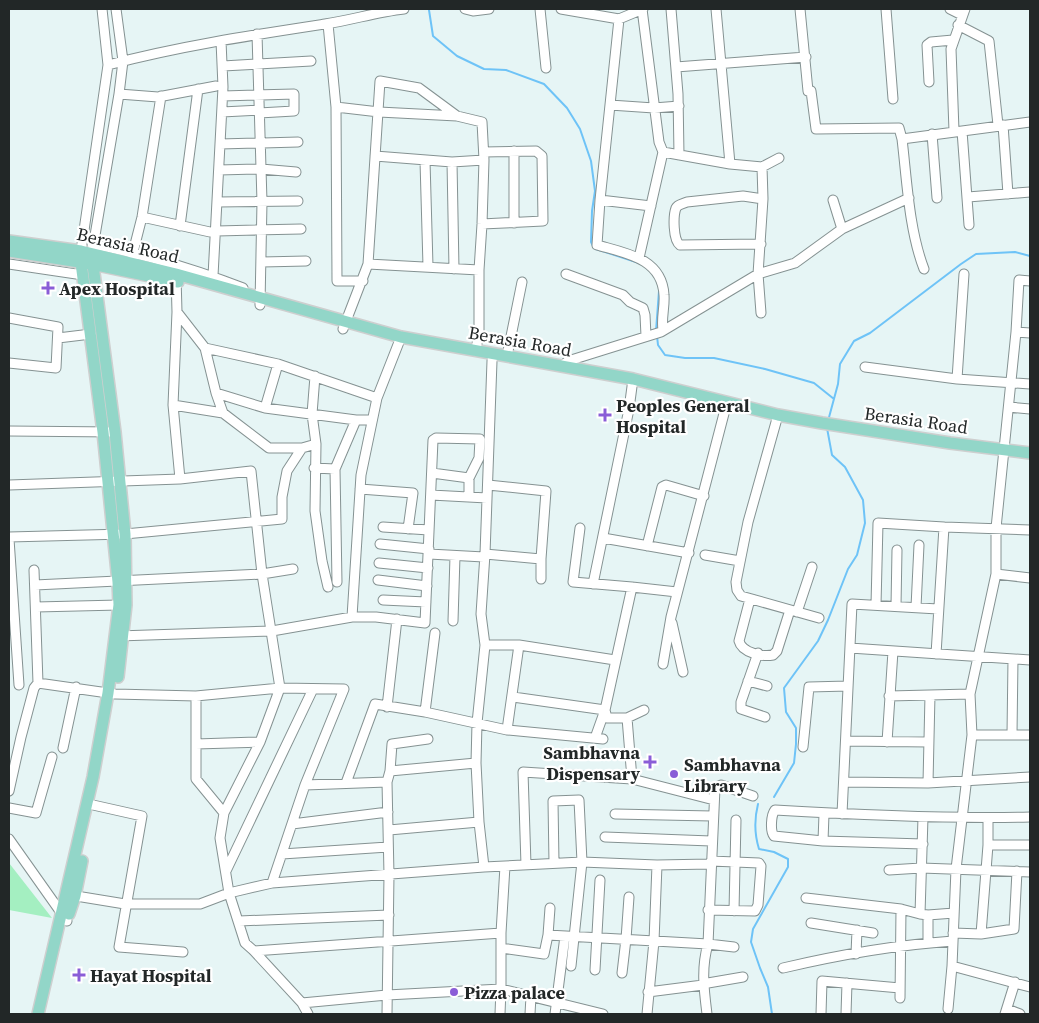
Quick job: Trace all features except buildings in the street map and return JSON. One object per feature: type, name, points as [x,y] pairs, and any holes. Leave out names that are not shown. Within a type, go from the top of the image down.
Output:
[{"type":"main road","name":"Berasia Road","points":[[9,241],[130,262],[176,278],[260,300],[399,341],[633,382]]},
{"type":"main road","name":"Berasia Road","points":[[9,251],[88,255]]},
{"type":"main road","points":[[88,255],[83,275],[91,334],[101,372]]},
{"type":"main road","points":[[71,895],[95,782],[104,755],[119,636],[123,581],[120,534],[88,255]]},
{"type":"main road","name":"Berasia Road","points":[[399,341],[476,351],[493,357],[506,356],[562,366],[821,427],[1004,453],[1030,459]]},
{"type":"main road","name":"Berasia Road","points":[[1004,453],[1030,452]]},
{"type":"main road","points":[[119,636],[119,605],[123,581]]},
{"type":"main road","points":[[41,1012],[93,805],[95,782]]},
{"type":"street","points":[[88,255],[108,65],[102,9]]},
{"type":"street","points":[[88,255],[120,94],[123,61],[116,9]]},
{"type":"street","points":[[108,65],[257,34],[328,24],[379,10],[404,9]]},
{"type":"street","points":[[465,9],[489,9]]},
{"type":"street","points":[[540,9],[546,68]]},
{"type":"street","points":[[561,9],[619,19],[642,9],[654,108],[659,142],[663,152],[640,258]]},
{"type":"street","points":[[671,9],[679,106],[679,155]]},
{"type":"street","points":[[716,9],[730,164]]},
{"type":"street","points":[[800,9],[808,91],[811,91],[816,129],[899,128],[918,254],[924,269]]},
{"type":"street","points":[[886,9],[893,99]]},
{"type":"street","points":[[950,9],[963,12],[951,48],[958,131],[968,197],[969,225]]},
{"type":"street","points":[[619,19],[597,245],[640,258],[653,268],[660,278],[664,294],[662,331]]},
{"type":"street","points":[[328,24],[336,107],[337,281],[363,281]]},
{"type":"street","points":[[958,25],[989,41],[1008,194]]},
{"type":"street","points":[[161,96],[142,218],[130,262],[213,276],[260,300],[262,169],[257,34]]},
{"type":"street","points":[[929,82],[927,45],[931,42],[953,40]]},
{"type":"street","points":[[213,276],[223,96],[221,41]]},
{"type":"street","points":[[676,67],[806,58]]},
{"type":"street","points":[[223,66],[311,60]]},
{"type":"street","points":[[345,326],[368,264],[380,81],[419,88],[457,116]]},
{"type":"street","points":[[120,94],[161,96],[216,86]]},
{"type":"street","points":[[180,226],[198,89]]},
{"type":"street","points":[[222,112],[294,111],[294,94],[223,96]]},
{"type":"street","points":[[610,106],[654,108],[679,106]]},
{"type":"street","points":[[336,107],[378,112],[457,116],[482,122],[484,156],[479,270],[479,330],[476,351]]},
{"type":"street","points":[[902,139],[1030,122]]},
{"type":"street","points":[[932,134],[937,198]]},
{"type":"street","points":[[220,144],[298,142]]},
{"type":"street","points":[[375,156],[452,162],[514,151],[536,151],[542,156],[543,221],[482,224]]},
{"type":"street","points":[[514,151],[514,223]]},
{"type":"street","points":[[663,152],[730,164],[762,167],[779,158]]},
{"type":"street","points":[[425,160],[428,266]]},
{"type":"street","points":[[452,162],[454,269]]},
{"type":"street","points":[[761,313],[758,274],[763,199],[762,167]]},
{"type":"street","points":[[219,170],[262,169],[296,172]]},
{"type":"street","points":[[968,197],[1030,192]]},
{"type":"street","points":[[761,244],[680,245],[675,236],[676,210],[678,205],[687,202],[743,196],[763,199]]},
{"type":"street","points":[[562,366],[568,361],[662,331],[758,274],[794,263],[842,229],[909,198]]},
{"type":"street","points":[[600,200],[651,206]]},
{"type":"street","points":[[833,200],[842,229]]},
{"type":"street","points":[[218,202],[298,202]]},
{"type":"street","points":[[142,218],[214,231],[301,229]]},
{"type":"street","points":[[262,262],[306,261]]},
{"type":"street","points":[[9,264],[83,275]]},
{"type":"street","points":[[368,264],[479,270]]},
{"type":"street","points":[[566,274],[623,295],[630,302],[642,308],[648,335]]},
{"type":"street","points":[[957,379],[964,274]]},
{"type":"street","points":[[176,278],[178,312],[173,405],[180,479]]},
{"type":"street","points":[[948,1009],[952,966],[956,869],[972,736],[970,694],[996,574],[996,528],[1016,332],[1019,280],[1030,280]]},
{"type":"street","points":[[506,356],[522,282]]},
{"type":"street","points":[[178,312],[205,348],[223,413]]},
{"type":"street","points":[[9,318],[58,327],[56,368],[9,363]]},
{"type":"street","points":[[1016,332],[1030,333]]},
{"type":"street","points":[[58,338],[91,334]]},
{"type":"street","points":[[352,617],[361,476],[377,398],[399,341]]},
{"type":"street","points":[[205,348],[278,364],[377,398]]},
{"type":"street","points":[[469,496],[469,478],[479,458],[484,439],[493,357]]},
{"type":"street","points":[[265,408],[278,364]]},
{"type":"street","points":[[865,367],[957,379],[1030,384]]},
{"type":"street","points":[[315,376],[312,414],[316,444],[314,468],[316,522],[328,587]]},
{"type":"street","points":[[593,584],[633,410],[633,382]]},
{"type":"street","points":[[216,393],[265,408],[356,420],[372,420]]},
{"type":"street","points":[[173,405],[223,413],[269,448],[302,448],[316,444]]},
{"type":"street","points":[[663,664],[677,592],[689,553],[726,406]]},
{"type":"street","points":[[1009,407],[1030,409]]},
{"type":"street","points":[[777,418],[748,522],[736,582],[737,590],[741,596],[819,618]]},
{"type":"street","points":[[337,582],[335,469],[356,420]]},
{"type":"street","points":[[9,431],[109,432]]},
{"type":"street","points":[[119,636],[272,631],[352,617],[376,617],[425,623],[433,440],[436,438],[484,439]]},
{"type":"street","points":[[484,439],[488,485],[481,614],[485,645],[477,723],[476,763],[479,822],[484,867]]},
{"type":"street","points":[[19,684],[9,538],[120,534],[282,519],[282,497],[287,471],[302,448]]},
{"type":"street","points":[[314,468],[335,469]]},
{"type":"street","points":[[9,485],[180,479],[251,471],[262,574],[280,688],[260,742],[224,813],[220,838],[229,893],[245,943],[302,1003],[308,1014]]},
{"type":"street","points":[[432,473],[469,478]]},
{"type":"street","points":[[488,485],[546,491],[541,579]]},
{"type":"street","points":[[647,546],[662,487],[666,486],[704,496]]},
{"type":"street","points":[[360,489],[413,493],[408,529]]},
{"type":"street","points":[[431,495],[487,498]]},
{"type":"street","points":[[876,605],[878,523],[1030,530]]},
{"type":"street","points":[[383,527],[429,530]]},
{"type":"street","points":[[936,654],[944,527]]},
{"type":"street","points":[[580,528],[573,582],[677,592]]},
{"type":"street","points":[[603,538],[689,553]]},
{"type":"street","points":[[380,544],[455,556],[541,559]]},
{"type":"street","points":[[916,607],[919,544]]},
{"type":"street","points":[[896,606],[897,550]]},
{"type":"street","points":[[705,555],[740,561]]},
{"type":"street","points":[[453,621],[455,556]]},
{"type":"street","points":[[379,563],[428,568]]},
{"type":"street","points":[[750,599],[739,641],[740,646],[746,650],[767,656],[773,655],[777,651],[812,567]]},
{"type":"street","points":[[35,586],[262,574],[293,569]]},
{"type":"street","points":[[9,791],[13,753],[22,733],[34,688],[38,683],[34,570]]},
{"type":"street","points":[[996,574],[1030,578]]},
{"type":"street","points":[[378,580],[427,586]]},
{"type":"street","points":[[346,783],[375,704],[425,712],[507,730],[599,738],[632,587]]},
{"type":"street","points":[[383,600],[426,602]]},
{"type":"street","points":[[842,814],[852,604],[938,609]]},
{"type":"street","points":[[36,607],[119,605]]},
{"type":"street","points":[[671,617],[683,672]]},
{"type":"street","points":[[387,707],[397,619]]},
{"type":"street","points":[[425,712],[434,633]]},
{"type":"street","points":[[485,645],[519,645],[615,660]]},
{"type":"street","points":[[507,730],[519,645]]},
{"type":"street","points":[[850,648],[1030,660]]},
{"type":"street","points":[[887,742],[893,651]]},
{"type":"street","points":[[758,653],[741,702],[741,709],[765,717]]},
{"type":"street","points":[[1012,734],[1013,659]]},
{"type":"street","points":[[748,681],[766,686]]},
{"type":"street","points":[[38,683],[112,694],[196,696],[280,688],[344,690],[305,785],[272,883]]},
{"type":"street","points":[[803,747],[809,687],[848,686]]},
{"type":"street","points":[[63,748],[76,688]]},
{"type":"street","points":[[226,871],[313,689]]},
{"type":"street","points":[[890,696],[970,694]]},
{"type":"street","points":[[928,783],[930,695]]},
{"type":"street","points":[[196,696],[196,779],[224,813]]},
{"type":"street","points":[[512,696],[605,710]]},
{"type":"street","points":[[605,710],[608,718],[627,718],[644,710]]},
{"type":"street","points":[[627,718],[632,779]]},
{"type":"street","points":[[972,736],[1030,735]]},
{"type":"street","points":[[387,1014],[389,830],[387,782],[390,771],[392,744],[428,739]]},
{"type":"street","points":[[846,741],[928,742]]},
{"type":"street","points":[[196,744],[260,742]]},
{"type":"street","points":[[9,808],[34,813],[38,811],[52,757]]},
{"type":"street","points":[[390,771],[476,763]]},
{"type":"street","points":[[526,865],[523,772],[632,779],[714,800]]},
{"type":"street","points":[[844,782],[928,783],[1030,777]]},
{"type":"street","points":[[305,785],[387,782]]},
{"type":"street","points":[[707,1014],[703,985],[704,958],[708,944],[712,816],[715,788],[721,785],[753,796]]},
{"type":"street","points":[[554,864],[553,801],[579,800],[582,862],[555,1014]]},
{"type":"street","points":[[93,805],[142,816],[125,904],[119,947],[183,952]]},
{"type":"street","points":[[923,844],[823,841],[774,836],[772,831],[773,813],[775,810],[824,814],[923,817],[1030,817]]},
{"type":"street","points":[[292,824],[388,812]]},
{"type":"street","points":[[615,814],[712,816]]},
{"type":"street","points":[[823,841],[824,814]]},
{"type":"street","points":[[923,817],[921,868],[928,943]]},
{"type":"street","points":[[981,934],[988,845],[988,818]]},
{"type":"street","points":[[734,911],[736,820]]},
{"type":"street","points":[[389,830],[479,822]]},
{"type":"street","points":[[605,837],[711,841]]},
{"type":"street","points":[[9,839],[65,917]]},
{"type":"street","points":[[988,845],[1030,845]]},
{"type":"street","points":[[282,854],[388,847]]},
{"type":"street","points":[[71,895],[125,904],[200,904],[229,893],[272,883],[484,867],[582,862],[657,865],[736,862],[758,863],[761,866],[757,908],[752,912],[708,910]]},
{"type":"street","points":[[647,1014],[654,941],[657,865]]},
{"type":"street","points":[[500,1014],[501,933],[505,866]]},
{"type":"street","points":[[889,870],[921,868],[1030,872]]},
{"type":"street","points":[[783,968],[953,937],[1014,929],[1016,872]]},
{"type":"street","points":[[595,970],[600,880]]},
{"type":"street","points":[[622,973],[629,897]]},
{"type":"street","points":[[806,898],[901,909],[924,914],[954,913]]},
{"type":"street","points":[[501,948],[544,954],[550,908]]},
{"type":"street","points":[[900,998],[901,909]]},
{"type":"street","points":[[239,921],[389,915]]},
{"type":"street","points":[[811,924],[873,932]]},
{"type":"street","points":[[856,930],[856,954]]},
{"type":"street","points":[[254,951],[501,933]]},
{"type":"street","points":[[548,934],[734,947]]},
{"type":"street","points":[[570,936],[571,966]]},
{"type":"street","points":[[952,966],[1030,987]]},
{"type":"street","points":[[648,992],[703,985],[742,977]]},
{"type":"street","points":[[822,1014],[822,981],[900,988]]},
{"type":"street","points":[[1015,982],[1006,1012],[1020,1014]]},
{"type":"street","points":[[846,1014],[847,983]]},
{"type":"street","points":[[302,1003],[501,989],[585,1012],[603,1014]]},
{"type":"street","points":[[530,1014],[531,996]]},
{"type":"green space","points":[[9,863],[52,918],[9,910]]},
{"type":"waterway","points":[[429,10],[433,36],[457,56],[484,69],[506,70],[544,84],[567,108],[580,129],[591,161],[595,191],[592,211],[591,242],[593,246]]},
{"type":"waterway","points":[[596,249],[639,263]]},
{"type":"waterway","points":[[828,421],[838,384],[840,364],[854,341],[870,333],[976,254],[1015,252],[1030,256]]},
{"type":"waterway","points":[[656,331],[659,291]]},
{"type":"waterway","points":[[657,336],[658,345],[665,355],[685,358],[714,358],[765,369],[814,383],[834,399]]},
{"type":"waterway","points":[[774,797],[794,763],[796,744],[796,728],[786,712],[784,688],[818,641],[848,569],[857,555],[865,523],[863,500],[845,467],[832,455],[827,428]]},
{"type":"waterway","points":[[758,804],[755,826],[759,849],[774,852],[788,859],[788,867],[753,929],[751,942],[768,987],[772,1014]]},
{"type":"place","name":"Apex Hospital","points":[[48,288]]},
{"type":"place","name":"Peoples General Hospital","points":[[605,415]]},
{"type":"place","name":"Sambhavna Dispensary","points":[[650,762]]},
{"type":"place","name":"Sambhavna Library","points":[[674,774]]},
{"type":"place","name":"Hayat Hospital","points":[[79,975]]},
{"type":"place","name":"Pizza palace","points":[[454,992]]}]
